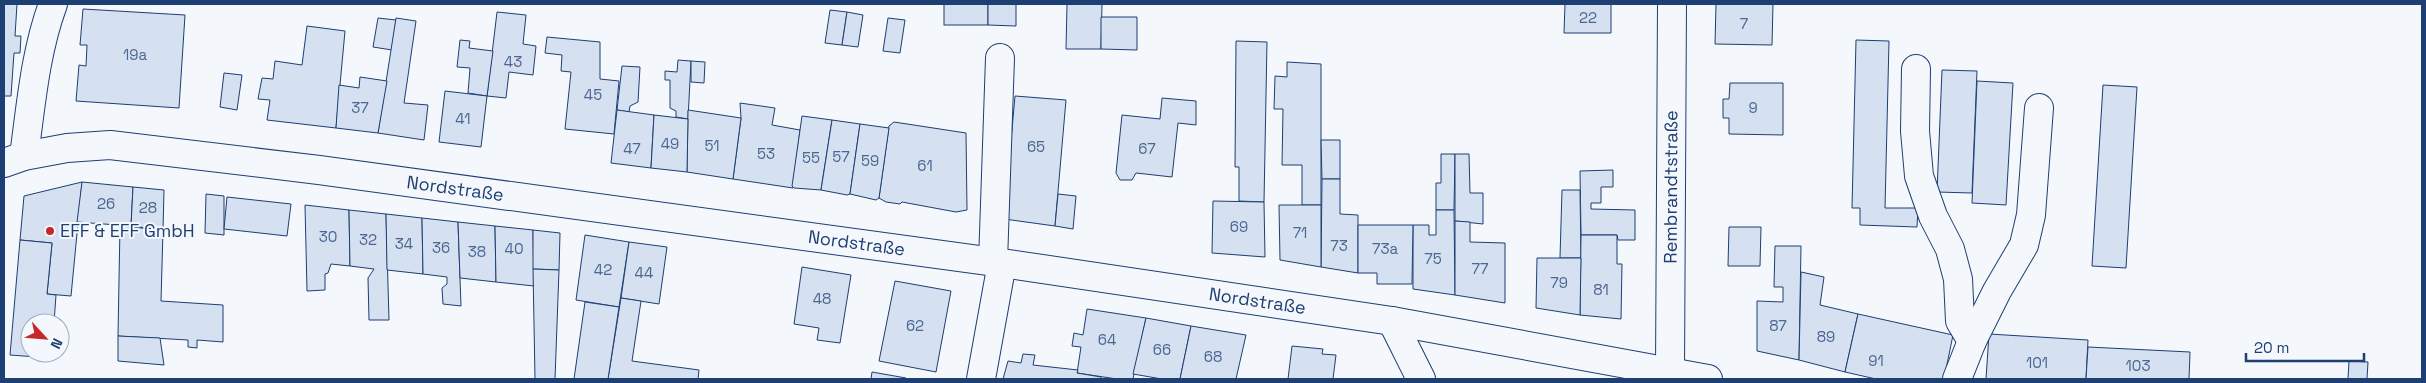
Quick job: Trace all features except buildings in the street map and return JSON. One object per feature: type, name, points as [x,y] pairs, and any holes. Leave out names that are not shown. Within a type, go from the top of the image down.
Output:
[{"type":"street","points":[[14,160],[30,100],[45,25],[53,4]]},
{"type":"street","name":"Rembrandtstraße","points":[[1670,371],[1672,4]]},
{"type":"street","points":[[981,379],[998,262],[1000,58]]},
{"type":"street","points":[[1916,69],[1915,131],[1919,176],[1933,216],[1950,249],[1958,279],[1960,321],[1972,341]]},
{"type":"street","points":[[1957,379],[1972,341],[1997,291],[2024,245],[2031,215],[2038,108]]},
{"type":"street","name":"Nordstraße","points":[[14,160],[67,148],[110,145],[319,170],[998,262],[1392,321],[1708,379]]},
{"type":"street","points":[[1392,321],[1421,379]]},
{"type":"place","name":"EFF & EFF GmbH","points":[[50,231]]}]
